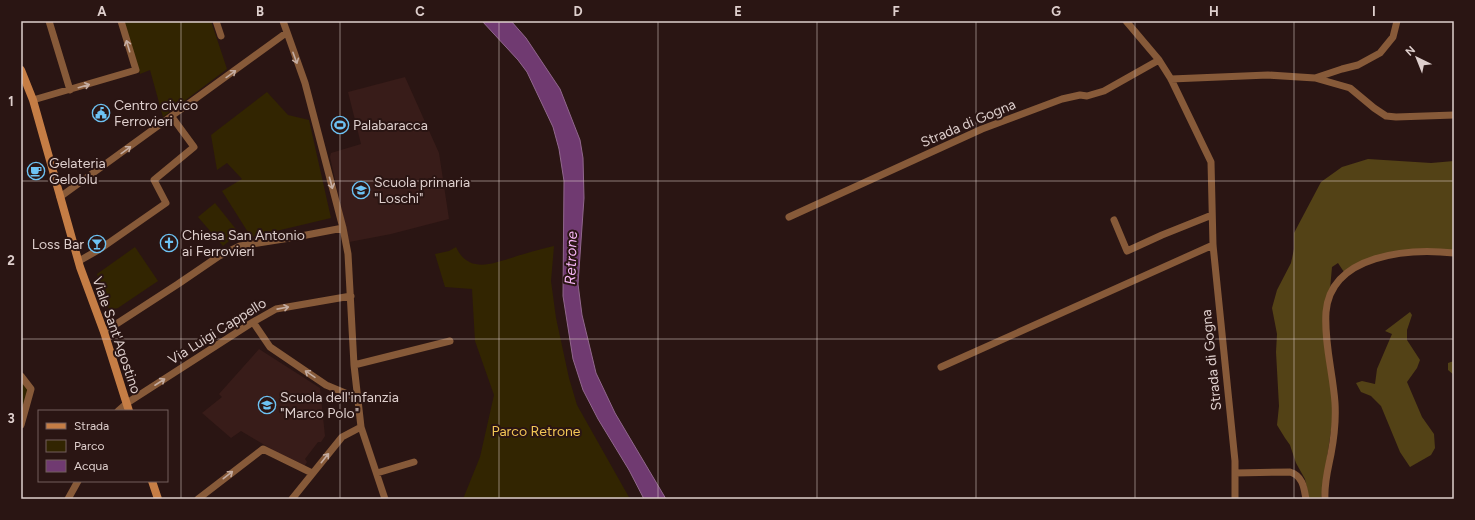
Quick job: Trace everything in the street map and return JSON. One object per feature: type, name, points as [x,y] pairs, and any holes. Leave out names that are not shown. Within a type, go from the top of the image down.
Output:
[{"type":"main road","name":"Viale Sant'Agostino","points":[[21,70],[33,100],[80,264],[128,407]]},
{"type":"main road","points":[[152,482],[158,499]]},
{"type":"street","points":[[49,21],[70,90]]},
{"type":"street","points":[[33,100],[136,70],[121,21]]},
{"type":"street","points":[[216,21],[221,36]]},
{"type":"street","points":[[283,21],[305,83],[343,228],[348,254],[354,365],[361,427],[385,499]]},
{"type":"street","name":"Strada di Gogna","points":[[1126,21],[1159,60],[1171,79],[1211,162],[1213,245],[1235,473],[1235,499]]},
{"type":"street","points":[[1315,78],[1358,65],[1380,53],[1393,37],[1397,21]]},
{"type":"street","points":[[60,197],[286,33]]},
{"type":"street","name":"Strada di Gogna","points":[[789,217],[982,129],[1062,99],[1080,95],[1087,96],[1104,91],[1159,60]]},
{"type":"street","points":[[1171,79],[1268,76],[1315,78],[1350,88],[1386,116],[1454,115]]},
{"type":"street","points":[[80,264],[166,203],[154,180],[194,147],[172,117]]},
{"type":"street","points":[[1114,220],[1127,251],[1212,215]]},
{"type":"street","points":[[104,332],[226,252],[240,246],[296,238],[343,228]]},
{"type":"street","points":[[942,367],[1213,245]]},
{"type":"street","points":[[1325,499],[1325,481],[1331,453],[1335,403],[1327,345],[1326,312],[1328,301],[1336,282],[1351,269],[1368,261],[1383,257],[1427,251],[1454,253]]},
{"type":"street","name":"Via Luigi Cappello","points":[[128,407],[253,322],[276,309],[351,296]]},
{"type":"street","points":[[253,322],[270,347],[326,385],[357,398]]},
{"type":"street","points":[[354,365],[450,341]]},
{"type":"street","points":[[21,376],[31,389],[21,425]]},
{"type":"street","points":[[1335,403],[1338,404],[1339,413]]},
{"type":"street","points":[[292,499],[342,437],[361,427]]},
{"type":"street","points":[[198,499],[263,449],[312,473]]},
{"type":"street","points":[[377,473],[414,462]]},
{"type":"street","points":[[1235,473],[1295,473],[1301,480],[1306,499]]},
{"type":"street","points":[[68,499],[77,482]]},
{"type":"shaded area","points":[[405,77],[439,153],[449,219],[391,234],[349,242],[330,157],[331,153],[361,144],[348,92]]},
{"type":"shaded area","points":[[1368,159],[1431,163],[1454,161],[1454,254],[1383,255],[1346,275],[1338,263],[1332,267],[1328,311],[1334,410],[1321,499],[1309,499],[1305,479],[1296,463],[1290,445],[1277,425],[1279,406],[1276,352],[1277,334],[1272,308],[1277,290],[1291,263],[1294,249],[1294,233],[1321,182],[1342,167]]},
{"type":"shaded area","points":[[1410,312],[1412,315],[1407,330],[1407,340],[1420,360],[1417,368],[1407,382],[1422,417],[1434,434],[1435,448],[1431,455],[1410,467],[1400,452],[1381,406],[1371,396],[1361,392],[1356,383],[1362,381],[1375,384],[1377,369],[1392,334],[1385,331]]},
{"type":"shaded area","name":"Scuola dell'infanzia \"Marco Polo\"","points":[[259,349],[320,388],[325,436],[321,442],[318,442],[305,459],[307,462],[303,468],[241,431],[231,438],[202,413],[222,397],[219,394]]},
{"type":"shaded area","points":[[1454,361],[1454,375],[1448,370],[1448,363]]},
{"type":"green space","points":[[124,21],[211,21],[227,69],[163,117],[150,70],[140,74]]},
{"type":"green space","points":[[267,92],[288,115],[309,120],[331,218],[251,237],[222,191],[242,179],[227,163],[217,170],[211,135]]},
{"type":"green space","points":[[215,203],[239,233],[223,246],[198,217]]},
{"type":"green space","name":"Parco Retrone","points":[[554,246],[551,281],[556,318],[569,378],[577,405],[630,499],[463,499],[480,457],[494,395],[475,341],[472,289],[445,287],[435,254],[449,251],[456,247],[462,256],[469,262],[487,264],[496,263]]},
{"type":"green space","points":[[135,247],[158,281],[118,308],[109,310],[97,274]]},
{"type":"green space","points":[[21,376],[31,389],[21,425]]},
{"type":"water","name":"Retrone","points":[[482,21],[511,21],[526,38],[560,89],[580,140],[583,158],[584,198],[578,284],[582,315],[596,373],[615,413],[666,499],[644,499],[583,390],[573,359],[563,296],[564,181],[559,149],[553,127],[527,72]]},
{"type":"place","name":"Centro civico Ferrovieri","points":[[101,113]]},
{"type":"place","name":"Palabaracca","points":[[340,125]]},
{"type":"place","name":"Gelateria Geloblu","points":[[36,171]]},
{"type":"place","name":"Scuola primaria \"Loschi\"","points":[[361,190]]},
{"type":"place","name":"Chiesa San Antonio ai Ferrovieri","points":[[169,243]]},
{"type":"place","name":"Loss Bar","points":[[97,244]]},
{"type":"place","name":"Scuola dell'infanzia \"Marco Polo\"","points":[[267,405]]}]
